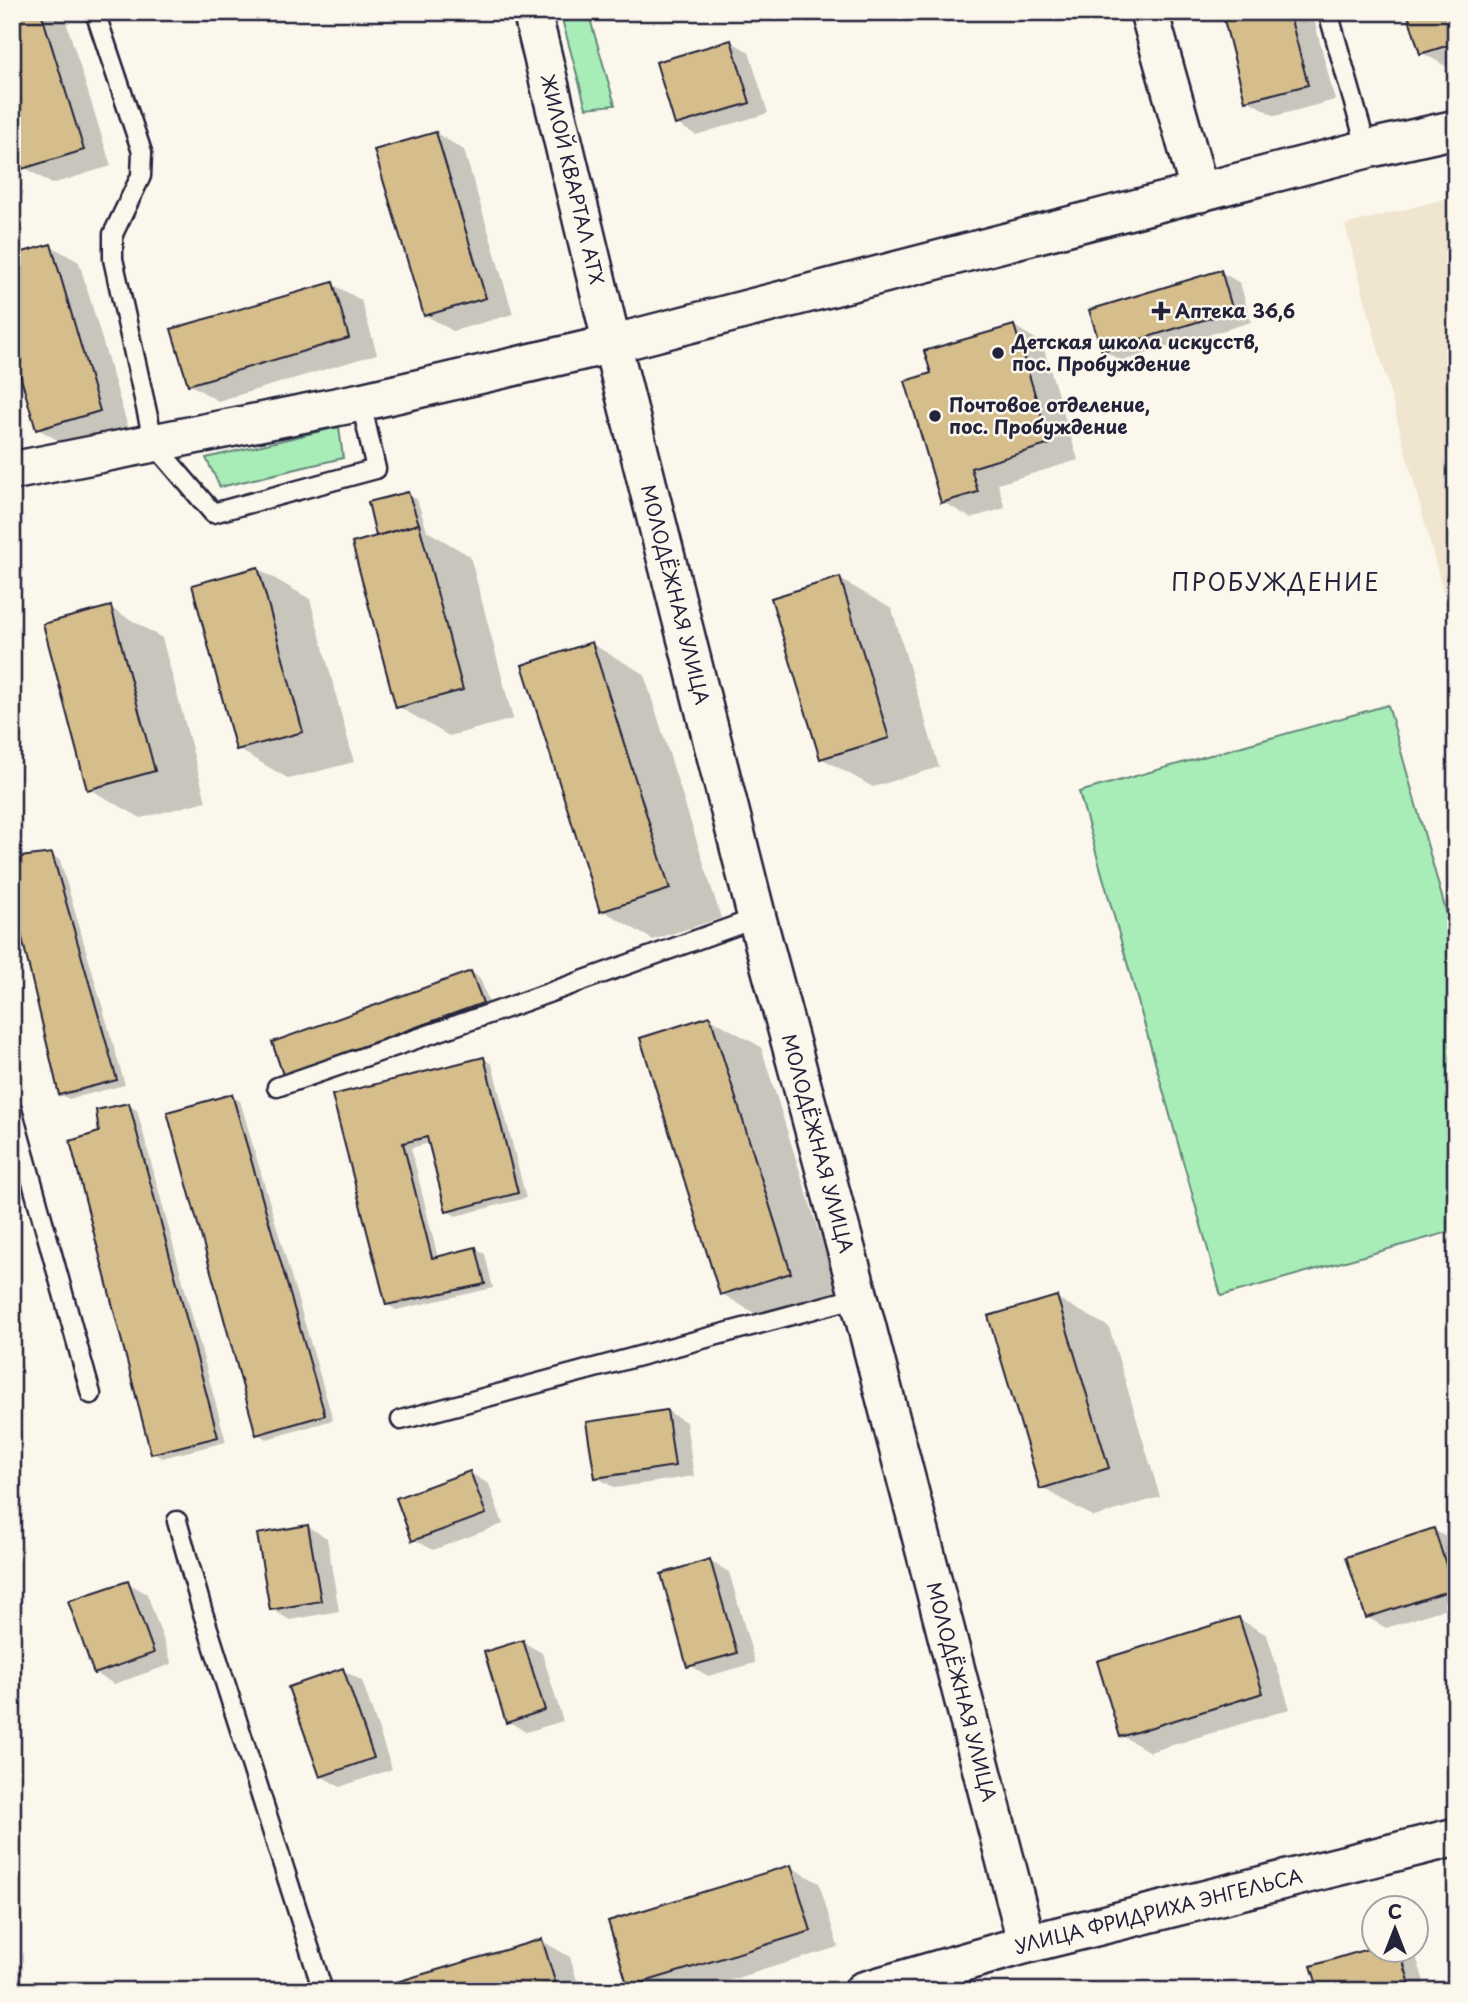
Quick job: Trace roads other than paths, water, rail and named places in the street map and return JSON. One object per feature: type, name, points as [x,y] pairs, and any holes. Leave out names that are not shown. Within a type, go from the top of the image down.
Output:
[{"type":"street","name":"ЖИЛОЙ КВАРТАЛ АТХ","points":[[531,12],[612,344]]},
{"type":"street","points":[[1149,12],[1200,193]]},
{"type":"street","points":[[12,471],[362,402],[612,344],[1367,149],[1456,129]]},
{"type":"street","name":"МОЛОДЁЖНАЯ УЛИЦА","points":[[612,344],[757,918],[859,1297],[1027,1944]]},
{"type":"street","name":"УЛИЦА ФРИДРИХА ЭНГЕЛЬСА","points":[[863,1991],[944,1979],[1027,1944],[1456,1837]]},
{"type":"lane","points":[[95,12],[142,152],[141,176],[113,234],[113,259],[154,444],[214,513],[376,470],[362,402]]},
{"type":"lane","points":[[1328,12],[1367,149]]},
{"type":"lane","points":[[277,1087],[525,1002],[757,918]]},
{"type":"lane","points":[[12,1110],[16,1135],[90,1394]]},
{"type":"lane","points":[[401,1420],[859,1297]]},
{"type":"lane","points":[[177,1521],[207,1626],[323,1991]]},
{"type":"place","name":"Аптека 36,6","points":[[1161,311]]},
{"type":"place","name":"Детская школа искусств, пос. Пробуждение","points":[[998,353]]},
{"type":"place","name":"Почтовое отделение, пос. Пробуждение","points":[[935,416]]},
{"type":"district","name":"ПРОБУЖДЕНИЕ","points":[[1276,583]]}]
